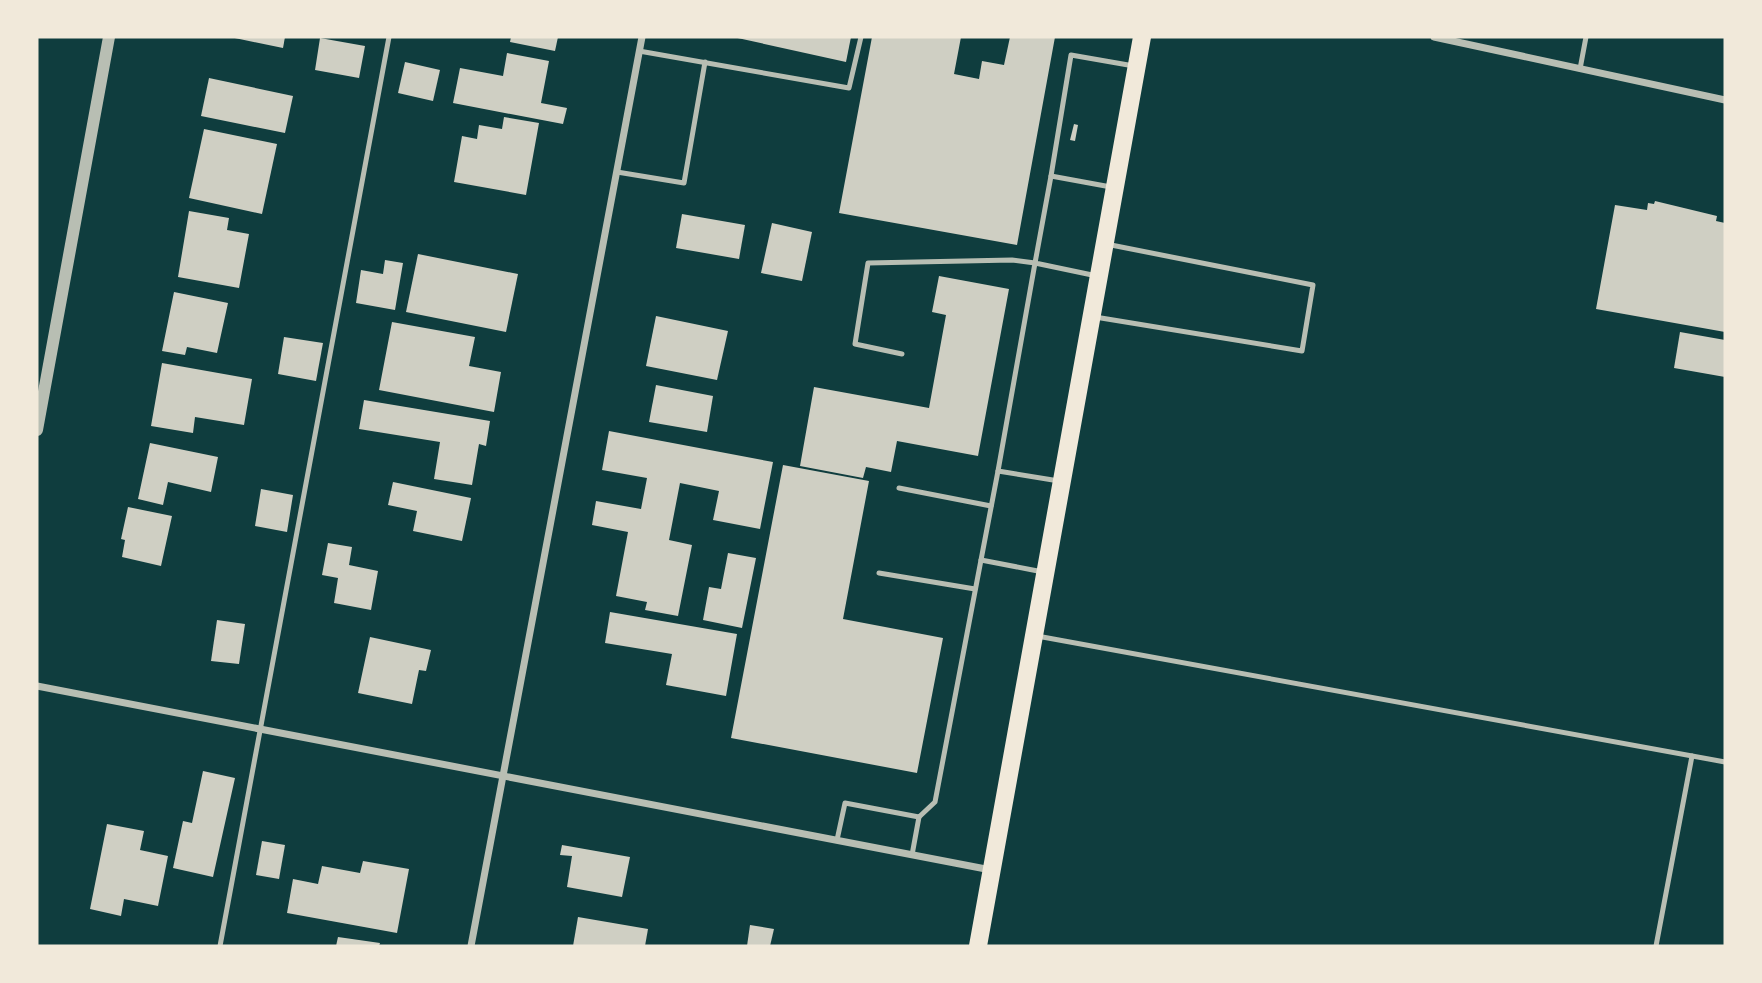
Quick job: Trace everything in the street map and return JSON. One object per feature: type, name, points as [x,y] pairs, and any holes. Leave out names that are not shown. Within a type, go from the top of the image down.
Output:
[{"type":"main road","points":[[978,946],[1142,37]]},
{"type":"street","points":[[37,430],[109,37]]},
{"type":"street","points":[[471,946],[642,37]]},
{"type":"street","points":[[1434,37],[1725,100]]},
{"type":"street","points":[[37,686],[992,870]]},
{"type":"lane","points":[[220,946],[389,37]]},
{"type":"lane","points":[[639,51],[849,88],[861,37]]},
{"type":"lane","points":[[1580,69],[1586,37]]},
{"type":"lane","points":[[912,855],[919,817],[935,802],[998,471],[1071,55],[1137,66]]},
{"type":"lane","points":[[617,172],[684,183],[705,62]]},
{"type":"lane","points":[[1051,176],[1115,188]]},
{"type":"lane","points":[[1092,316],[1303,351],[1313,285],[1105,244]]},
{"type":"lane","points":[[902,354],[855,344],[868,263],[1012,260],[1099,276]]},
{"type":"lane","points":[[998,471],[1062,482]]},
{"type":"lane","points":[[899,488],[991,506]]},
{"type":"lane","points":[[981,560],[1046,573]]},
{"type":"lane","points":[[879,573],[975,589]]},
{"type":"lane","points":[[1034,635],[1725,762]]},
{"type":"lane","points":[[1656,946],[1692,755]]},
{"type":"lane","points":[[837,840],[845,803],[919,817]]},
{"type":"building","points":[[230,37],[285,37],[283,48]]},
{"type":"building","points":[[511,37],[558,37],[555,51],[510,42]]},
{"type":"building","points":[[733,37],[851,37],[846,62]]},
{"type":"building","points":[[872,37],[961,37],[954,74],[979,79],[982,61],[1004,65],[1010,37],[1055,37],[1017,245],[839,213]]},
{"type":"building","points":[[320,38],[365,46],[359,78],[315,70]]},
{"type":"building","points":[[507,53],[549,61],[541,103],[567,108],[563,124],[453,103],[460,68],[503,76]]},
{"type":"building","points":[[405,62],[440,70],[433,101],[398,93]]},
{"type":"building","points":[[209,78],[293,96],[285,133],[201,116]]},
{"type":"building","points":[[504,117],[539,123],[526,195],[454,182],[462,136],[477,139],[479,125],[502,129]]},
{"type":"building","points":[[1074,124],[1078,125],[1075,141],[1070,140]]},
{"type":"building","points":[[204,129],[277,144],[262,214],[189,198]]},
{"type":"building","points":[[1655,201],[1717,216],[1716,221],[1725,223],[1725,332],[1596,309],[1615,205],[1647,210],[1648,203],[1654,204]]},
{"type":"building","points":[[189,211],[229,218],[227,230],[249,234],[239,288],[178,277]]},
{"type":"building","points":[[682,214],[745,225],[739,259],[676,248]]},
{"type":"building","points":[[772,223],[812,232],[802,281],[761,273]]},
{"type":"building","points":[[418,254],[518,274],[506,332],[406,312]]},
{"type":"building","points":[[385,260],[403,263],[395,310],[356,303],[361,270],[383,274]]},
{"type":"building","points":[[939,276],[1009,289],[978,456],[897,441],[891,472],[866,467],[863,478],[800,466],[814,387],[929,408],[946,315],[932,312]]},
{"type":"building","points":[[174,292],[228,303],[217,353],[187,347],[185,355],[162,351]]},
{"type":"building","points":[[656,316],[728,331],[717,380],[646,366]]},
{"type":"building","points":[[392,322],[475,337],[469,366],[501,372],[494,412],[379,390]]},
{"type":"building","points":[[1680,332],[1725,340],[1725,377],[1674,368]]},
{"type":"building","points":[[284,337],[323,343],[316,381],[278,374]]},
{"type":"building","points":[[162,363],[252,379],[244,425],[195,417],[193,433],[151,426]]},
{"type":"building","points":[[656,385],[713,396],[707,432],[649,422]]},
{"type":"building","points":[[364,400],[490,421],[486,446],[479,444],[472,485],[434,479],[440,442],[359,429]]},
{"type":"building","points":[[609,431],[773,462],[760,529],[713,520],[719,491],[680,483],[669,540],[692,545],[678,616],[645,610],[647,602],[616,596],[628,532],[592,525],[596,501],[641,509],[647,478],[602,470]]},
{"type":"building","points":[[150,443],[218,457],[211,492],[168,482],[163,505],[138,499]]},
{"type":"building","points":[[783,465],[869,481],[843,619],[943,638],[917,773],[731,738]]},
{"type":"building","points":[[393,482],[471,498],[462,541],[413,531],[417,511],[388,505]]},
{"type":"building","points":[[261,489],[293,495],[287,532],[255,526]]},
{"type":"building","points":[[128,507],[172,516],[161,566],[122,557],[125,540],[121,539]]},
{"type":"building","points":[[328,543],[352,547],[349,565],[378,571],[371,610],[334,603],[338,578],[322,575]]},
{"type":"building","points":[[728,553],[756,558],[742,628],[703,620],[709,587],[721,589]]},
{"type":"building","points":[[610,612],[737,634],[726,696],[666,685],[672,654],[605,643]]},
{"type":"building","points":[[217,620],[245,624],[239,664],[211,661]]},
{"type":"building","points":[[370,637],[431,650],[426,671],[419,670],[412,704],[358,693]]},
{"type":"building","points":[[203,771],[235,778],[213,877],[173,868],[183,821],[192,823]]},
{"type":"building","points":[[107,824],[144,831],[140,850],[168,856],[158,906],[124,899],[121,916],[90,909]]},
{"type":"building","points":[[262,841],[285,845],[279,879],[256,875]]},
{"type":"building","points":[[562,845],[630,857],[622,897],[567,887],[572,856],[560,855]]},
{"type":"building","points":[[363,861],[409,869],[397,933],[287,913],[293,879],[318,884],[322,866],[360,873]]},
{"type":"building","points":[[578,917],[648,929],[645,946],[573,946]]},
{"type":"building","points":[[750,925],[774,929],[770,946],[747,946]]},
{"type":"building","points":[[338,937],[380,943],[379,946],[336,946]]}]
